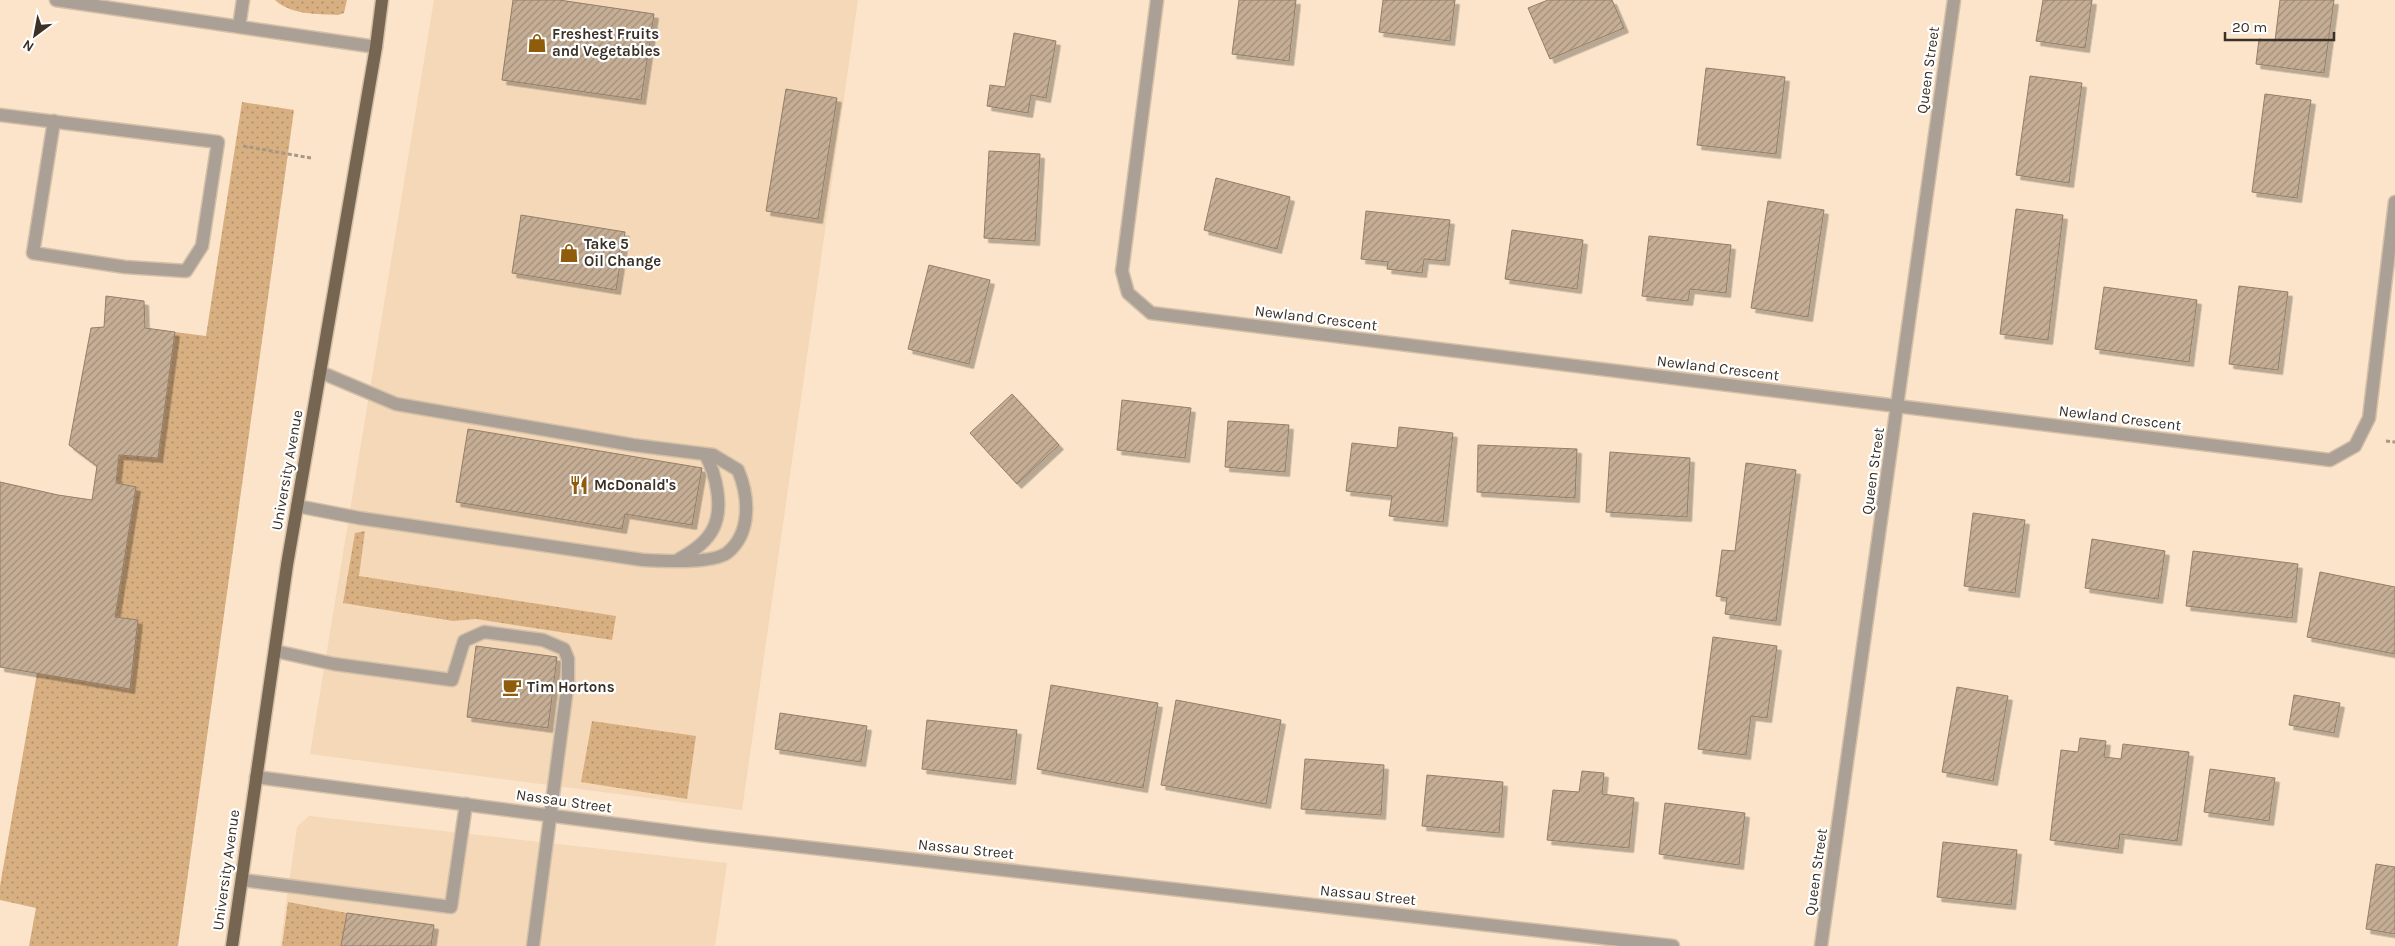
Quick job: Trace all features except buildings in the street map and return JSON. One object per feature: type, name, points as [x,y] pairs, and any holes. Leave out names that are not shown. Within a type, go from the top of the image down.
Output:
[{"type":"main road","name":"University Avenue","points":[[232,946],[275,651],[320,372],[376,46],[382,0]]},
{"type":"street","points":[[56,0],[376,46]]},
{"type":"street","points":[[239,27],[243,0]]},
{"type":"street","name":"Newland Crescent","points":[[1157,0],[1122,271],[1128,293],[1151,313],[1898,408],[2330,460],[2356,446],[2369,418],[2395,202]]},
{"type":"street","name":"Queen Street","points":[[1822,946],[1954,0]]},
{"type":"street","points":[[0,114],[218,142],[202,246],[186,271],[125,267],[33,253],[54,121]]},
{"type":"street","points":[[298,506],[368,520],[643,560],[675,562],[699,560],[726,553],[740,535],[745,519],[746,498],[738,470],[713,455],[633,445],[396,404],[320,372]]},
{"type":"street","points":[[675,562],[697,549],[713,528],[717,507],[717,483],[705,454]]},
{"type":"street","points":[[275,651],[334,664],[452,680],[464,641],[484,632],[543,640],[564,649],[568,659],[568,681],[533,946]]},
{"type":"street","name":"Nassau Street","points":[[256,777],[706,836],[1673,946]]},
{"type":"street","points":[[243,880],[451,907],[466,804]]},
{"type":"path","points":[[218,142],[311,158]]},
{"type":"shaded area","points":[[275,0],[347,0],[344,13],[338,15],[296,11],[281,5]]},
{"type":"shaded area","points":[[434,0],[858,0],[742,810],[310,754]]},
{"type":"shaded area","points":[[242,102],[294,110],[178,946],[29,946],[36,908],[0,900],[0,886],[37,673],[130,688],[138,620],[115,617],[136,487],[116,483],[119,455],[158,458],[175,332],[206,336]]},
{"type":"shaded area","points":[[365,531],[359,576],[616,616],[612,640],[476,619],[453,621],[343,603],[355,533]]},
{"type":"shaded area","points":[[592,721],[696,736],[687,799],[581,782]]},
{"type":"shaded area","points":[[309,816],[727,863],[715,946],[280,946],[297,827]]},
{"type":"shaded area","points":[[288,902],[347,913],[341,946],[282,946]]},
{"type":"place","name":"Freshest Fruits and Vegetables","points":[[537,43]]},
{"type":"place","name":"Take 5 Oil Change","points":[[569,253]]},
{"type":"place","name":"McDonald's","points":[[579,485]]},
{"type":"place","name":"Tim Hortons","points":[[512,687]]}]
